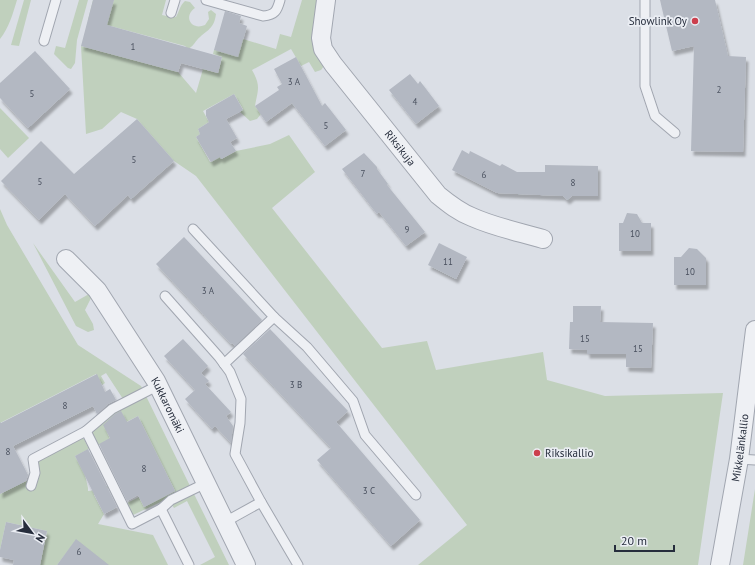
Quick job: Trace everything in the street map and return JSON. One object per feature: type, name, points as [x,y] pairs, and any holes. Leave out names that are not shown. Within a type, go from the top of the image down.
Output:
[{"type":"street","name":"Riksikuja","points":[[326,0],[321,38],[323,49],[333,64],[438,195],[453,207],[471,217],[496,226],[543,239]]},
{"type":"street","name":"Kukkaromäki","points":[[66,259],[96,290],[159,385],[246,565]]},
{"type":"street","name":"Mikkelänkallio","points":[[720,565],[747,460],[755,330]]},
{"type":"lane","points":[[44,41],[56,0]]},
{"type":"lane","points":[[171,13],[175,0]]},
{"type":"lane","points":[[206,0],[263,16],[271,15],[275,12],[280,0]]},
{"type":"lane","points":[[645,0],[645,86],[655,116],[675,133]]},
{"type":"lane","points":[[193,229],[274,317],[307,347],[353,401],[365,435],[416,495]]},
{"type":"lane","points":[[165,296],[230,372],[241,399],[240,423],[235,454],[298,565]]},
{"type":"lane","points":[[224,364],[274,317]]},
{"type":"lane","points":[[31,486],[35,473],[33,459],[86,431],[112,409],[159,385]]},
{"type":"lane","points":[[86,431],[132,524],[161,509],[171,500],[206,483]]},
{"type":"lane","points":[[225,522],[261,502]]},
{"type":"lane","points":[[161,509],[189,565]]},
{"type":"green space","points":[[0,0],[17,0],[8,25],[0,39]]},
{"type":"green space","points":[[24,0],[31,0],[19,46],[11,45]]},
{"type":"green space","points":[[79,0],[88,0],[77,40],[75,63],[71,69],[68,68],[54,54],[56,46],[65,48]]},
{"type":"green space","points":[[93,0],[113,2],[114,0],[166,0],[162,15],[171,17],[176,17],[185,1],[190,2],[195,8],[191,11],[189,18],[190,22],[196,26],[205,25],[209,19],[208,12],[211,10],[216,14],[211,28],[188,49],[185,46],[88,20]]},
{"type":"green space","points":[[302,0],[322,0],[324,66],[321,70],[315,72],[309,62],[301,66],[291,49],[252,70],[258,84],[255,106],[261,114],[257,119],[250,121],[240,112],[243,109],[234,94],[203,111],[209,122],[198,129],[200,134],[196,137],[210,162],[220,157],[222,159],[236,151],[270,144],[289,135],[315,172],[272,208],[382,348],[427,341],[436,370],[543,352],[547,380],[605,396],[723,393],[698,565],[418,565],[467,525],[196,176],[174,161],[137,119],[121,112],[102,129],[86,134],[81,46],[178,72],[196,93],[203,69],[218,73],[222,57],[213,54],[214,50],[243,39],[276,49],[280,34],[291,37]]},
{"type":"green space","points":[[0,108],[29,138],[8,158],[0,149]]},
{"type":"green space","points":[[0,209],[7,225],[78,345],[141,386],[143,390],[123,399],[106,373],[101,376],[105,383],[102,385],[96,374],[0,423]]},
{"type":"green space","points":[[33,243],[75,302],[89,294],[91,298],[85,310],[93,324],[94,330],[88,332],[76,326]]},
{"type":"green space","points":[[146,396],[190,488],[131,516],[125,504],[139,497],[144,507],[175,491],[138,416],[107,432],[110,439],[96,446],[90,434],[101,421],[115,411]]},
{"type":"green space","points":[[81,438],[84,439],[89,449],[75,456],[85,475],[88,491],[107,486],[108,488],[94,495],[104,514],[98,524],[153,535],[168,565],[104,565],[76,540],[57,565],[40,565],[47,531],[6,522],[0,550],[0,494],[30,479],[33,488],[37,482],[38,460]]},
{"type":"green space","points":[[755,489],[755,565],[743,565]]},
{"type":"green space","points":[[194,494],[229,565],[200,565],[215,557],[187,501],[174,508],[172,505]]},
{"type":"building","points":[[93,0],[114,0],[107,25],[222,57],[218,73],[181,63],[178,72],[81,46]]},
{"type":"building","points":[[660,0],[715,0],[728,56],[746,57],[743,152],[691,151],[694,46],[672,51]]},
{"type":"building","points":[[225,11],[241,16],[239,23],[247,26],[238,57],[214,50]]},
{"type":"building","points":[[35,51],[70,89],[28,128],[0,98],[0,83]]},
{"type":"building","points":[[296,57],[322,106],[325,103],[346,130],[325,146],[292,103],[266,122],[255,106],[279,90],[277,87],[282,84],[274,69]]},
{"type":"building","points":[[410,74],[418,84],[420,81],[439,106],[416,124],[389,90]]},
{"type":"building","points":[[234,94],[243,110],[226,119],[237,138],[230,142],[236,151],[221,159],[220,157],[211,162],[196,137],[200,134],[198,129],[209,122],[206,116],[206,110]]},
{"type":"building","points":[[137,119],[174,161],[131,199],[128,195],[95,226],[65,194],[39,220],[1,181],[41,141],[74,174]]},
{"type":"building","points":[[462,150],[469,154],[470,151],[500,166],[502,164],[517,172],[545,172],[545,165],[598,166],[598,196],[572,196],[567,200],[563,196],[497,193],[452,170]]},
{"type":"building","points":[[364,153],[377,167],[388,184],[387,185],[425,232],[406,246],[379,212],[377,214],[342,169]]},
{"type":"building","points":[[627,213],[637,214],[642,223],[651,223],[651,251],[619,251],[619,223],[623,223]]},
{"type":"building","points":[[184,237],[262,320],[235,346],[232,343],[231,344],[156,264]]},
{"type":"building","points":[[439,243],[467,257],[456,279],[428,265]]},
{"type":"building","points":[[689,248],[697,249],[706,258],[706,285],[674,285],[674,257],[681,257]]},
{"type":"building","points":[[573,306],[601,306],[600,322],[653,323],[651,368],[626,367],[626,354],[587,354],[587,350],[569,349],[570,322],[573,322]]},
{"type":"building","points":[[270,329],[348,411],[336,422],[420,520],[391,546],[317,460],[331,448],[243,354]]},
{"type":"building","points":[[183,339],[208,366],[201,373],[209,381],[205,384],[231,412],[226,416],[233,426],[231,443],[215,426],[212,429],[185,399],[195,390],[164,356]]},
{"type":"building","points":[[97,374],[105,392],[110,389],[116,400],[108,404],[97,414],[93,406],[13,446],[28,475],[26,481],[0,494],[0,422],[1,423]]},
{"type":"building","points":[[121,411],[127,422],[138,416],[175,491],[144,507],[138,495],[127,501],[99,444],[110,438],[103,425],[115,414]]},
{"type":"building","points":[[88,449],[117,507],[104,514],[75,456]]},
{"type":"building","points":[[6,522],[47,531],[40,565],[13,565],[14,560],[0,557]]},
{"type":"building","points":[[76,539],[109,565],[57,565]]},
{"type":"place","name":"Showlink Oy","points":[[695,21]]},
{"type":"place","name":"Riksikallio","points":[[537,453]]}]
